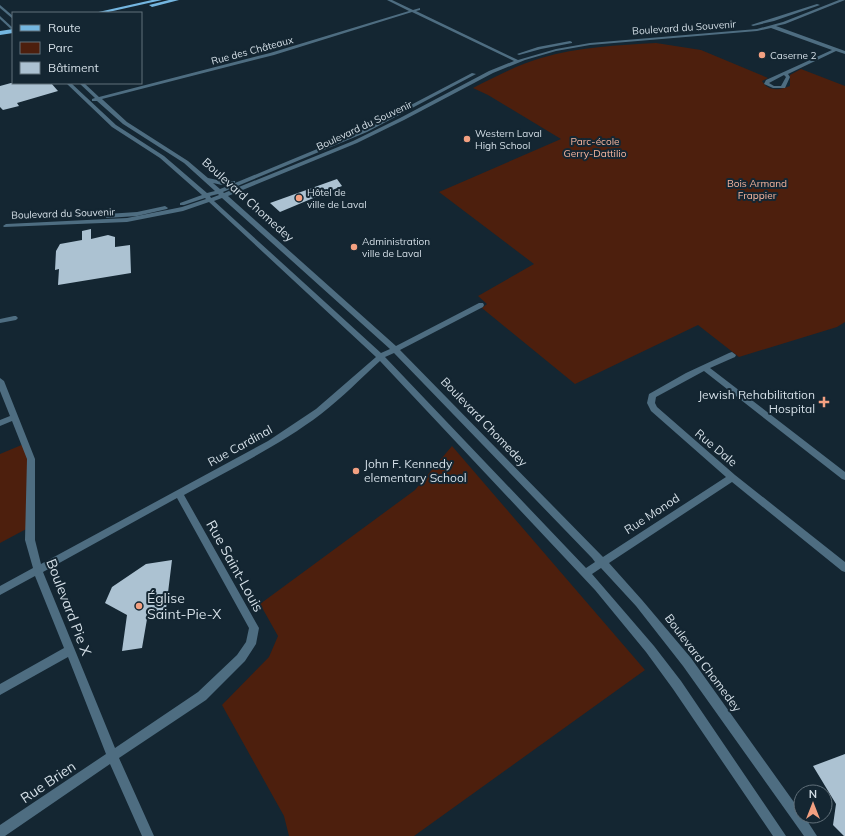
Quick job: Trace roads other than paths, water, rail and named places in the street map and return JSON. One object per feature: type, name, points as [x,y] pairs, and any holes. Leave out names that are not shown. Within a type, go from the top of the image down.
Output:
[{"type":"main road","points":[[102,12],[159,0]]},
{"type":"main road","points":[[120,12],[176,0]]},
{"type":"main road","points":[[0,29],[6,23]]},
{"type":"main road","points":[[0,35],[12,33]]},
{"type":"street","points":[[389,0],[510,58]]},
{"type":"street","points":[[399,0],[516,58]]},
{"type":"street","name":"Boulevard du Souvenir","points":[[209,198],[218,191],[246,183],[355,142],[398,121],[516,58],[540,48],[576,41],[726,29],[763,23],[830,0]]},
{"type":"street","name":"Boulevard du Souvenir","points":[[516,58],[523,59],[556,50],[590,44],[738,33],[772,27],[843,0]]},
{"type":"street","points":[[836,3],[843,6]]},
{"type":"street","points":[[0,6],[12,17]]},
{"type":"street","name":"Rue des Châteaux","points":[[88,102],[272,54],[419,10]]},
{"type":"street","points":[[0,17],[12,32]]},
{"type":"street","points":[[763,23],[845,53]]},
{"type":"street","points":[[785,73],[836,50]]},
{"type":"street","points":[[502,61],[510,58],[516,58]]},
{"type":"street","name":"Boulevard du Souvenir","points":[[3,226],[41,221],[143,213],[224,196],[246,183],[365,131],[494,64]]},
{"type":"street","name":"Boulevard Chomedey","points":[[69,84],[118,128],[168,162],[209,198],[380,357],[586,573],[659,661],[700,718],[780,836]]},
{"type":"street","name":"Boulevard Chomedey","points":[[82,84],[125,124],[177,155],[207,180],[395,349],[602,562],[645,610],[695,672],[811,836]]},
{"type":"street","points":[[207,180],[222,183],[246,183]]},
{"type":"street","points":[[236,207],[237,198],[246,183]]},
{"type":"street","name":"Rue Cardinal","points":[[0,591],[252,454],[302,423],[325,406],[361,372],[380,357],[480,305]]},
{"type":"street","points":[[0,321],[14,318]]},
{"type":"street","name":"Rue Dale","points":[[732,355],[704,368],[652,396],[651,403],[659,414],[732,477],[845,568]]},
{"type":"street","points":[[704,368],[845,478]]},
{"type":"street","name":"Boulevard Pie X","points":[[0,381],[30,459],[30,540],[38,571],[113,757],[148,836]]},
{"type":"street","points":[[0,423],[15,417]]},
{"type":"street","name":"Rue Monod","points":[[586,573],[732,477]]},
{"type":"street","name":"Rue Saint-Louis","points":[[113,757],[202,696],[241,658],[251,644],[254,628],[179,493]]},
{"type":"street","points":[[0,690],[70,650]]},
{"type":"street","name":"Rue Brien","points":[[0,832],[113,757]]},
{"type":"place","name":"Caserne 2","points":[[762,55]]},
{"type":"place","name":"Western Laval High School","points":[[467,139]]},
{"type":"place","name":"Hôtel de ville de Laval","points":[[299,198]]},
{"type":"place","name":"Administration ville de Laval","points":[[354,247]]},
{"type":"place","name":"Jewish Rehabilitation Hospital","points":[[824,402]]},
{"type":"place","name":"John F. Kennedy elementary School","points":[[356,471]]},
{"type":"place","name":"Église Saint-Pie-X","points":[[139,606]]},
{"type":"park label","name":"Parc-école Gerry-Dattilio","points":[[595,146]]},
{"type":"park label","name":"Bois Armand Frappier","points":[[757,188]]}]
